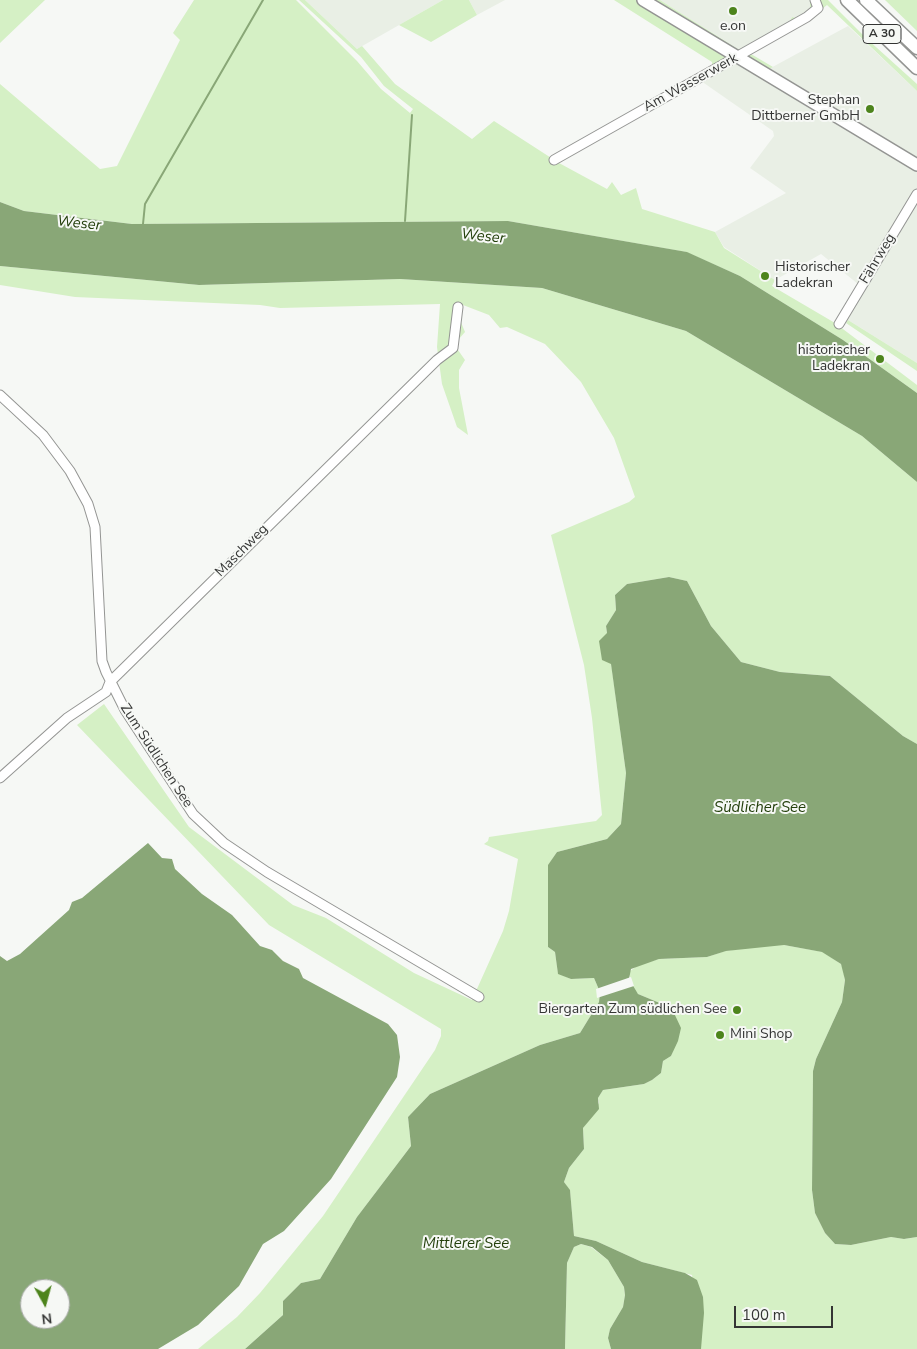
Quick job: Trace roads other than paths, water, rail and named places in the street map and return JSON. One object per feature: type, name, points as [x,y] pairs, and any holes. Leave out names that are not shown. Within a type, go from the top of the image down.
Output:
[{"type":"highway","name":"A 30","points":[[847,0],[917,68]]},
{"type":"highway","name":"A 30","points":[[866,0],[917,48]]},
{"type":"main road","points":[[643,0],[917,165]]},
{"type":"street","name":"Am Wasserwerk","points":[[554,160],[807,17],[818,8],[815,0]]},
{"type":"street","name":"Fährweg","points":[[839,324],[917,194]]},
{"type":"street","name":"Maschweg","points":[[0,778],[67,718],[106,692],[110,682],[437,360],[454,348],[458,307]]},
{"type":"street","name":"Zum Südlichen See","points":[[0,395],[43,435],[70,471],[88,504],[95,527],[102,661],[110,682],[164,772],[193,814],[224,843],[267,872],[386,944],[478,996]]},
{"type":"water","name":"Weser","points":[[0,202],[24,211],[132,224],[508,221],[687,252],[740,276],[843,340],[917,393],[917,482],[862,436],[686,331],[542,288],[400,279],[199,285],[0,266]]},
{"type":"water","name":"Südlicher See","points":[[669,577],[687,581],[711,626],[741,662],[780,672],[830,676],[903,736],[917,744],[917,1237],[904,1239],[891,1237],[851,1245],[835,1244],[825,1233],[815,1213],[812,1190],[813,1071],[816,1059],[842,1002],[845,980],[841,964],[822,952],[784,945],[726,951],[707,957],[659,959],[631,969],[629,979],[638,994],[667,1006],[674,1013],[681,1028],[678,1041],[671,1056],[663,1061],[661,1073],[652,1080],[644,1084],[603,1090],[598,1098],[599,1109],[583,1128],[584,1149],[569,1168],[564,1182],[570,1190],[574,1236],[596,1241],[642,1262],[685,1273],[697,1280],[703,1297],[704,1313],[701,1349],[611,1349],[608,1338],[610,1329],[623,1307],[624,1287],[608,1260],[592,1247],[581,1244],[574,1247],[567,1263],[565,1349],[245,1349],[283,1315],[283,1301],[301,1283],[320,1279],[357,1217],[411,1146],[408,1117],[430,1094],[540,1045],[580,1033],[599,1002],[600,992],[594,978],[571,979],[558,974],[555,952],[548,947],[548,865],[557,852],[607,839],[621,824],[626,773],[611,664],[602,660],[599,641],[607,633],[606,626],[616,610],[615,595],[627,584]]},
{"type":"water","points":[[148,843],[162,858],[172,859],[175,869],[202,894],[232,915],[260,946],[272,950],[283,961],[299,969],[303,978],[388,1024],[397,1035],[400,1057],[397,1077],[331,1179],[284,1231],[263,1244],[239,1286],[198,1325],[158,1349],[0,1349],[0,956],[7,961],[20,954],[69,910],[72,902],[82,898]]},
{"type":"waterway","points":[[143,224],[145,204],[263,0]]},
{"type":"waterway","points":[[405,221],[412,115]]},
{"type":"place","name":"e.on","points":[[733,11]]},
{"type":"place","name":"Stephan Dittberner GmbH","points":[[870,109]]},
{"type":"place","name":"Historischer Ladekran","points":[[765,276]]},
{"type":"place","name":"historischer Ladekran","points":[[880,359]]},
{"type":"place","name":"Biergarten Zum südlichen See","points":[[737,1010]]},
{"type":"place","name":"Mini Shop","points":[[720,1035]]},
{"type":"water label","name":"Mittlerer See","points":[[466,1244]]}]
